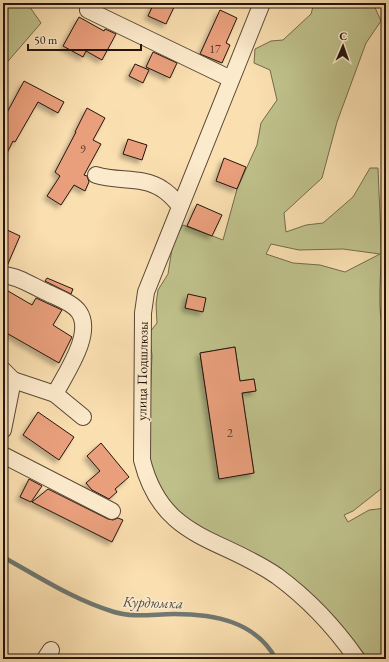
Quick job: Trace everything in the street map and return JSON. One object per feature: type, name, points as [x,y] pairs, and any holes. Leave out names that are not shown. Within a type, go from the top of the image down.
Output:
[{"type":"street","name":"улица Подшлюзы","points":[[262,3],[146,292],[143,313],[142,448],[144,467],[151,487],[164,508],[183,525],[260,565],[298,594],[337,634],[357,659]]},
{"type":"street","points":[[88,10],[231,79]]},
{"type":"street","points":[[96,175],[113,179],[139,180],[156,185],[163,189],[180,206]]},
{"type":"street","points":[[3,275],[19,279],[70,304],[79,312],[83,321],[84,332],[81,343],[55,394]]},
{"type":"street","points":[[3,430],[8,375],[55,394],[83,417]]},
{"type":"street","points":[[3,456],[112,511]]},
{"type":"green space","points":[[3,3],[27,3],[41,23],[3,67]]},
{"type":"green space","points":[[314,3],[373,3],[381,21],[366,43],[337,122],[322,178],[284,213],[286,232],[306,225],[323,223],[353,197],[370,168],[378,168],[381,243],[380,308],[386,340],[386,485],[353,511],[344,515],[348,522],[369,510],[386,508],[386,659],[362,659],[318,603],[286,573],[189,520],[171,506],[151,473],[148,450],[152,355],[149,333],[157,323],[156,304],[158,290],[168,274],[173,242],[183,225],[223,240],[237,189],[257,145],[261,123],[277,100],[270,70],[254,63],[255,49],[271,41],[283,40],[311,14]],"holes":[[[271,244],[299,250],[343,249],[380,254],[345,272],[320,265],[293,263],[266,254]],[[235,347],[240,381],[254,379],[256,391],[242,393],[254,473],[219,478],[200,353]]]},
{"type":"building","points":[[154,3],[176,3],[166,24],[148,16]]},
{"type":"building","points":[[220,10],[237,18],[226,43],[230,45],[222,63],[200,54]]},
{"type":"building","points":[[79,17],[104,31],[105,29],[116,34],[102,60],[86,51],[83,57],[63,46]]},
{"type":"building","points":[[153,52],[177,63],[170,78],[146,67]]},
{"type":"building","points":[[135,64],[149,70],[143,83],[129,76]]},
{"type":"building","points":[[24,81],[64,102],[58,113],[38,102],[15,142],[13,141],[3,161],[3,120]]},
{"type":"building","points":[[87,108],[105,118],[93,140],[101,144],[84,175],[87,176],[89,182],[85,191],[74,185],[61,205],[47,196],[60,176],[55,172]]},
{"type":"building","points":[[128,139],[147,145],[142,160],[123,154]]},
{"type":"building","points":[[224,158],[246,167],[237,189],[216,181]]},
{"type":"building","points":[[197,204],[222,215],[212,236],[187,226]]},
{"type":"building","points":[[3,228],[20,236],[7,266],[3,266]]},
{"type":"building","points":[[47,278],[73,289],[71,294],[45,281]]},
{"type":"building","points":[[3,288],[32,305],[36,298],[62,310],[53,325],[72,337],[59,363],[3,331]]},
{"type":"building","points":[[188,294],[206,298],[203,312],[185,308]]},
{"type":"building","points":[[235,347],[240,381],[254,379],[256,391],[242,393],[254,473],[219,479],[200,353]]},
{"type":"building","points":[[38,412],[74,437],[59,460],[23,435]]},
{"type":"building","points":[[101,443],[129,477],[115,489],[117,492],[109,499],[92,490],[86,483],[100,471],[87,456]]},
{"type":"building","points":[[29,479],[42,486],[31,502],[20,497]]},
{"type":"building","points":[[48,489],[108,519],[113,520],[118,518],[123,520],[112,542],[32,502]]},
{"type":"waterway","name":"Курдюмка","points":[[3,557],[71,595],[114,612],[129,615],[189,614],[218,618],[232,622],[257,636],[267,646],[276,659]]}]
